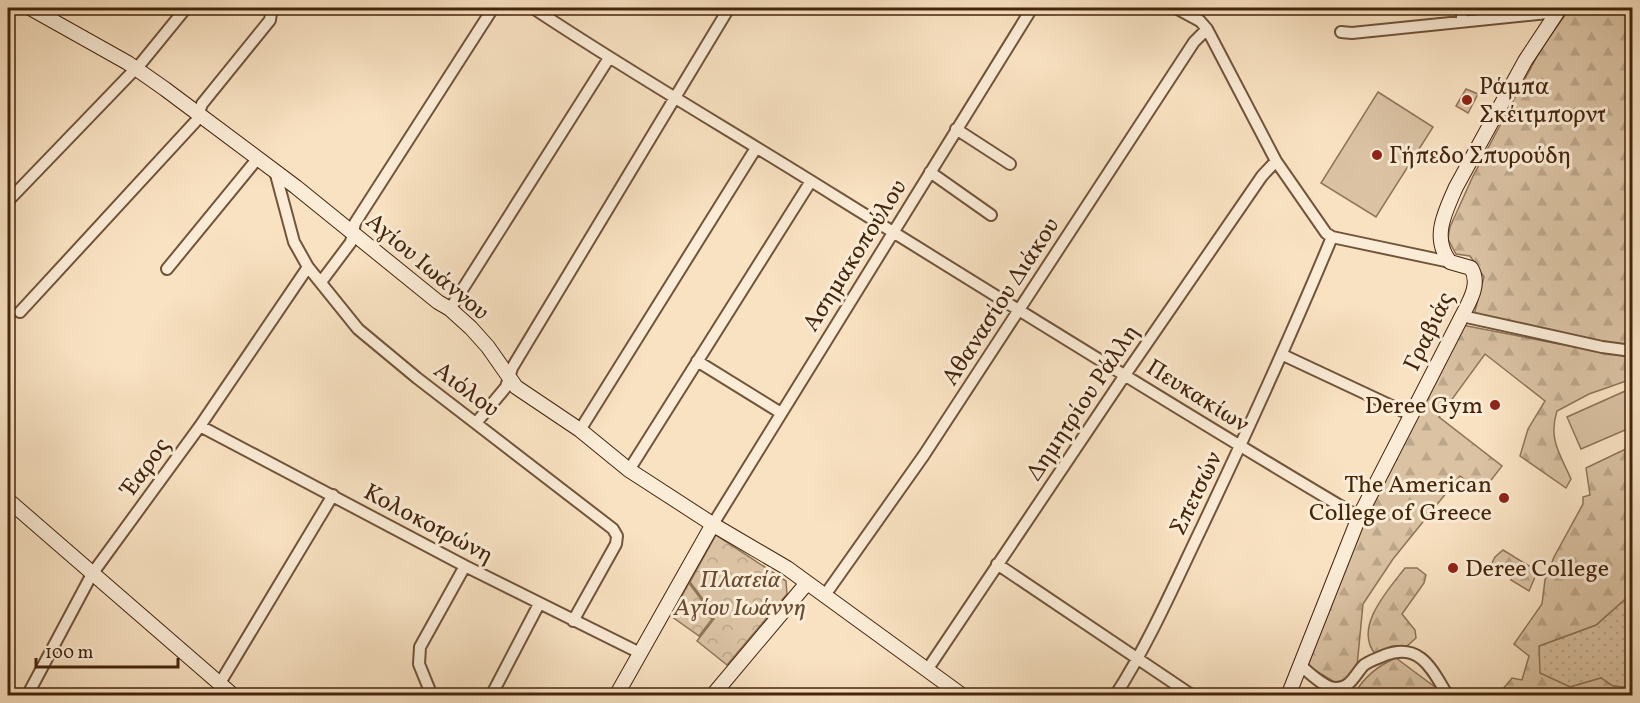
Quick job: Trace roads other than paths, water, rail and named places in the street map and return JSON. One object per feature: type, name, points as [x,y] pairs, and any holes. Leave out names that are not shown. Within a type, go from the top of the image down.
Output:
[{"type":"street","name":"Αγίου Ιωάννου","points":[[30,8],[136,68],[199,113],[438,302],[450,309],[488,347],[516,387],[580,430],[629,470],[787,568],[955,693]]},
{"type":"street","points":[[8,201],[136,68],[186,8]]},
{"type":"street","points":[[20,312],[196,121],[202,104],[270,20],[271,12],[266,8]]},
{"type":"street","points":[[321,282],[351,242],[355,223],[493,8]]},
{"type":"street","name":"Πευκακίων","points":[[533,8],[609,58],[1240,447],[1359,517]]},
{"type":"street","points":[[477,423],[506,387],[512,368],[729,8]]},
{"type":"street","name":"Ασημακοπούλου","points":[[713,524],[1032,8]]},
{"type":"street","points":[[1462,8],[1462,22]]},
{"type":"street","points":[[1184,9],[1207,29],[1276,161],[1323,230],[1332,237],[1450,262]]},
{"type":"street","points":[[1341,32],[1352,33],[1462,22],[1558,10]]},
{"type":"street","name":"Γραβιάς","points":[[1288,696],[1359,517],[1462,316],[1474,288],[1475,275],[1469,266],[1450,262],[1444,254],[1439,239],[1452,195],[1525,61],[1558,10]]},
{"type":"street","name":"Αθανασίου Διάκου","points":[[825,595],[924,455],[1194,42],[1207,29]]},
{"type":"street","points":[[450,309],[609,58]]},
{"type":"street","points":[[956,129],[1010,164]]},
{"type":"street","points":[[580,430],[756,148]]},
{"type":"street","points":[[167,269],[258,158]]},
{"type":"street","name":"Δημητρίου Ράλλη","points":[[927,670],[1125,375],[1262,176],[1276,161]]},
{"type":"street","name":"Αιόλου","points":[[275,171],[294,242],[308,267],[358,329],[613,529],[616,544],[573,621]]},
{"type":"street","points":[[930,172],[991,215]]},
{"type":"street","points":[[629,470],[811,181]]},
{"type":"street","name":"Σπετσών","points":[[1115,696],[1139,659],[1240,447],[1283,355],[1332,237]]},
{"type":"street","name":"Έαρος","points":[[27,696],[92,574],[200,426],[308,267]]},
{"type":"street","points":[[1462,316],[1602,347],[1632,351]]},
{"type":"street","points":[[1283,355],[1412,415]]},
{"type":"street","points":[[697,361],[781,413]]},
{"type":"street","name":"Κολοκοτρώνη","points":[[200,426],[465,566],[640,654]]},
{"type":"street","points":[[220,683],[333,495]]},
{"type":"street","points":[[8,500],[234,696]]},
{"type":"street","points":[[616,696],[713,524]]},
{"type":"street","points":[[997,564],[1193,696]]},
{"type":"street","points":[[432,696],[419,664],[420,647],[465,566]]},
{"type":"street","points":[[712,696],[807,583]]},
{"type":"street","points":[[490,696],[539,604]]},
{"type":"street","points":[[1301,666],[1330,687],[1340,688],[1350,683],[1369,662],[1392,653],[1407,651],[1417,654],[1424,660],[1448,696]]},
{"type":"place","name":"Ράμπα Σκέιτμπορντ","points":[[1467,100]]},
{"type":"place","name":"Γήπεδο Σπυρούδη","points":[[1377,155]]},
{"type":"place","name":"Deree Gym","points":[[1495,405]]},
{"type":"place","name":"The American College of Greece","points":[[1504,498]]},
{"type":"place","name":"Deree College","points":[[1453,568]]},
{"type":"park label","name":"Πλατεία Αγίου Ιωάννη","points":[[740,593]]}]
